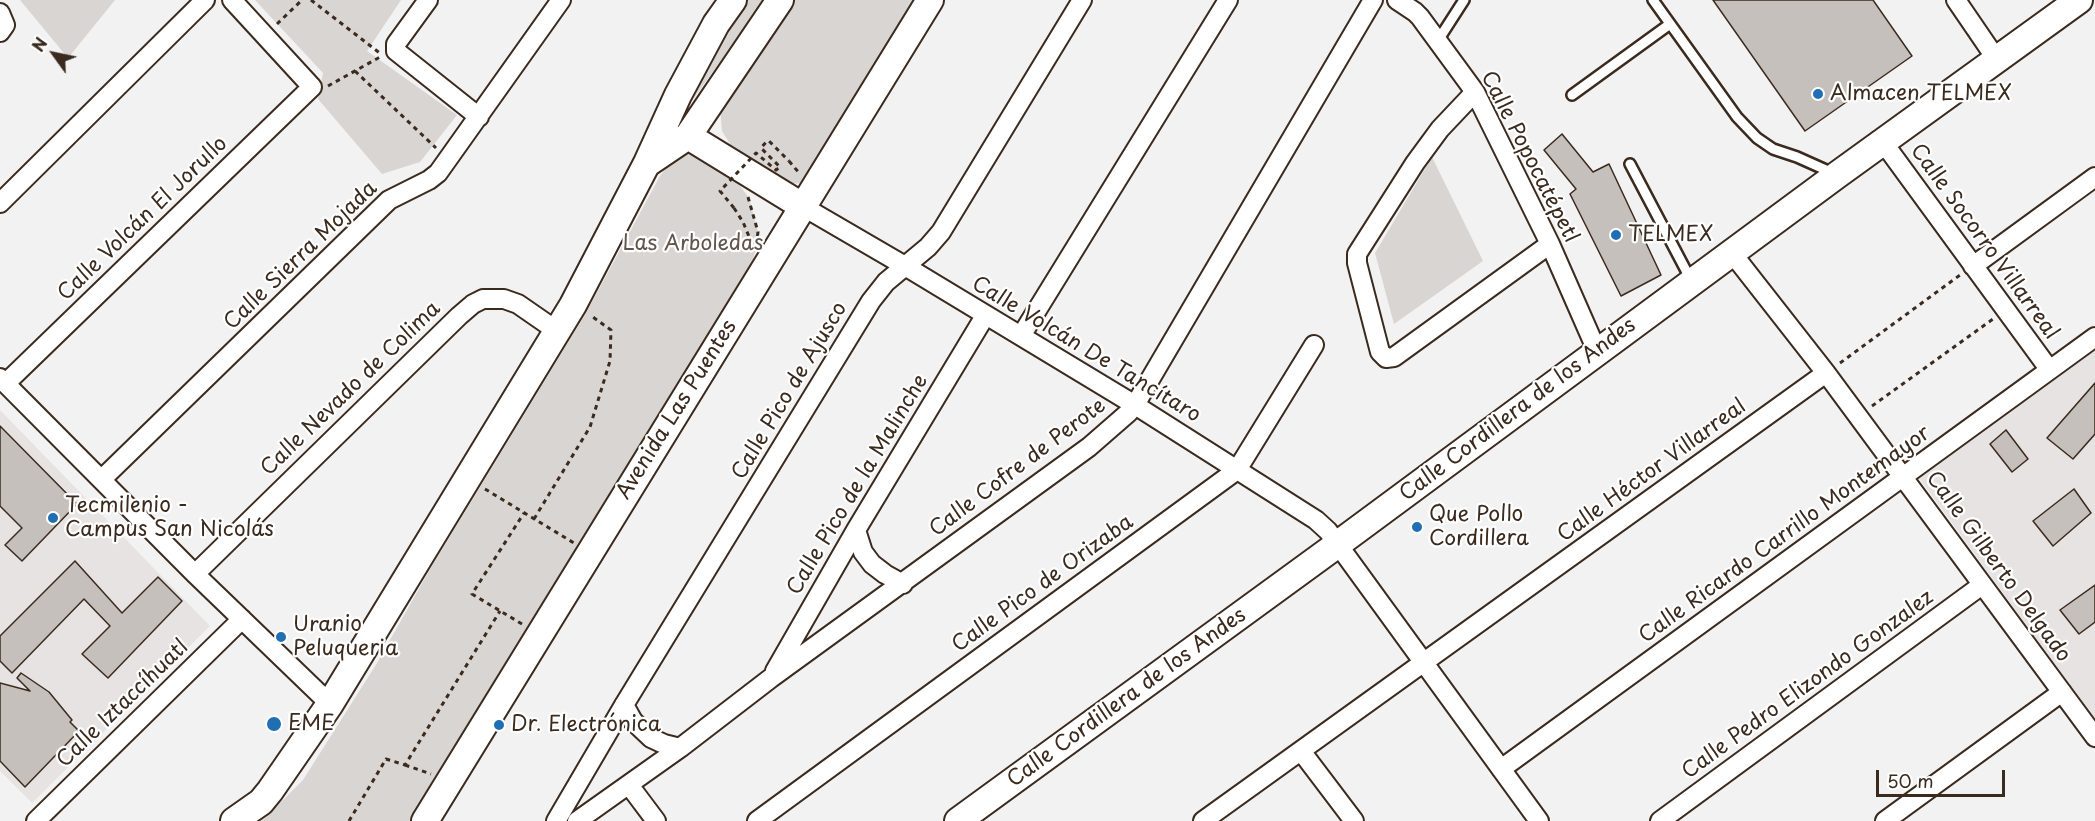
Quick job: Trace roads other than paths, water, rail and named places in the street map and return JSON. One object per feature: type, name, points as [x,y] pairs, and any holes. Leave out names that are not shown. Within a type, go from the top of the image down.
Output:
[{"type":"street","points":[[0,204],[205,0]]},
{"type":"street","name":"Calle Volcán El Jorullo","points":[[3,380],[312,87],[232,0]]},
{"type":"street","points":[[428,0],[396,44],[396,51],[479,117]]},
{"type":"street","name":"Calle Sierra Mojada","points":[[102,479],[389,200],[438,173],[561,0]]},
{"type":"street","points":[[234,821],[261,802],[330,704],[573,305],[647,164],[678,95],[716,24],[733,0]]},
{"type":"street","points":[[647,164],[688,136],[780,0]]},
{"type":"street","name":"Avenida Las Puentes","points":[[425,821],[930,0]]},
{"type":"street","name":"Calle Pico de Ajusco","points":[[555,821],[872,301],[881,287],[928,247],[948,222],[1082,0]]},
{"type":"street","points":[[1021,336],[1228,0]]},
{"type":"street","name":"Calle Cofre de Perote","points":[[577,821],[680,748],[771,678],[1089,447],[1135,405],[1373,0]]},
{"type":"street","name":"Calle Popocatépetl","points":[[1397,0],[1415,12],[1475,93],[1550,244],[1597,351]]},
{"type":"street","points":[[1956,0],[1997,60]]},
{"type":"street","name":"Calle Cordillera de los Andes","points":[[958,821],[1338,544],[1837,175],[2079,0]]},
{"type":"street","points":[[1475,93],[1440,129],[1415,163],[1358,255],[1357,262],[1380,352],[1386,358],[1394,357],[1550,244]]},
{"type":"street","points":[[688,136],[802,206]]},
{"type":"street","name":"Calle Socorro Villarreal","points":[[1883,142],[2049,369]]},
{"type":"street","points":[[1972,266],[2095,177]]},
{"type":"street","name":"Calle Volcán De Tancítaro","points":[[802,206],[1135,405],[1316,520],[1338,544],[1422,663],[1539,821]]},
{"type":"street","name":"Calle Gilberto Delgado","points":[[1731,253],[1826,373],[2095,737]]},
{"type":"street","name":"Calle Nevado de Colima","points":[[195,574],[473,304],[483,299],[504,299],[518,304],[557,331]]},
{"type":"street","name":"Calle Pico de la Malinche","points":[[771,678],[856,530],[985,316]]},
{"type":"street","name":"Calle Ricardo Carrillo Montemayor","points":[[1501,769],[2095,337]]},
{"type":"street","name":"Calle Pico de Orizaba","points":[[757,821],[1237,470],[1314,345]]},
{"type":"street","name":"Calle Héctor Villarreal","points":[[1203,821],[1826,373]]},
{"type":"street","points":[[3,380],[195,574],[330,704]]},
{"type":"street","points":[[856,530],[863,552],[872,564],[903,584]]},
{"type":"street","name":"Calle Pedro Elizondo Gonzalez","points":[[1660,821],[1982,585]]},
{"type":"street","name":"Calle Iztaccíhuatl","points":[[36,821],[242,619]]},
{"type":"street","points":[[1885,821],[2062,692]]},
{"type":"street","points":[[624,705],[633,721],[651,738],[680,748]]},
{"type":"street","points":[[1301,751],[1354,821]]},
{"type":"street","points":[[628,785],[656,821]]},
{"type":"lane","points":[[1437,42],[1464,0]]},
{"type":"lane","points":[[1653,0],[1737,117],[1757,138],[1773,149],[1837,175]]},
{"type":"lane","points":[[1572,95],[1670,24]]},
{"type":"lane","points":[[1630,164],[1692,282]]},
{"type":"place","name":"Almacen TELMEX","points":[[1818,94]]},
{"type":"place","name":"TELMEX","points":[[1616,235]]},
{"type":"place","name":"Tecmilenio - Campus San Nicolás","points":[[53,518]]},
{"type":"place","name":"Que Pollo Cordillera","points":[[1417,527]]},
{"type":"place","name":"Uranio Peluqueria","points":[[281,637]]},
{"type":"place","name":"EME","points":[[274,724]]},
{"type":"place","name":"Dr. Electrónica","points":[[499,725]]},
{"type":"park label","name":"Las Arboledas","points":[[693,244]]}]
